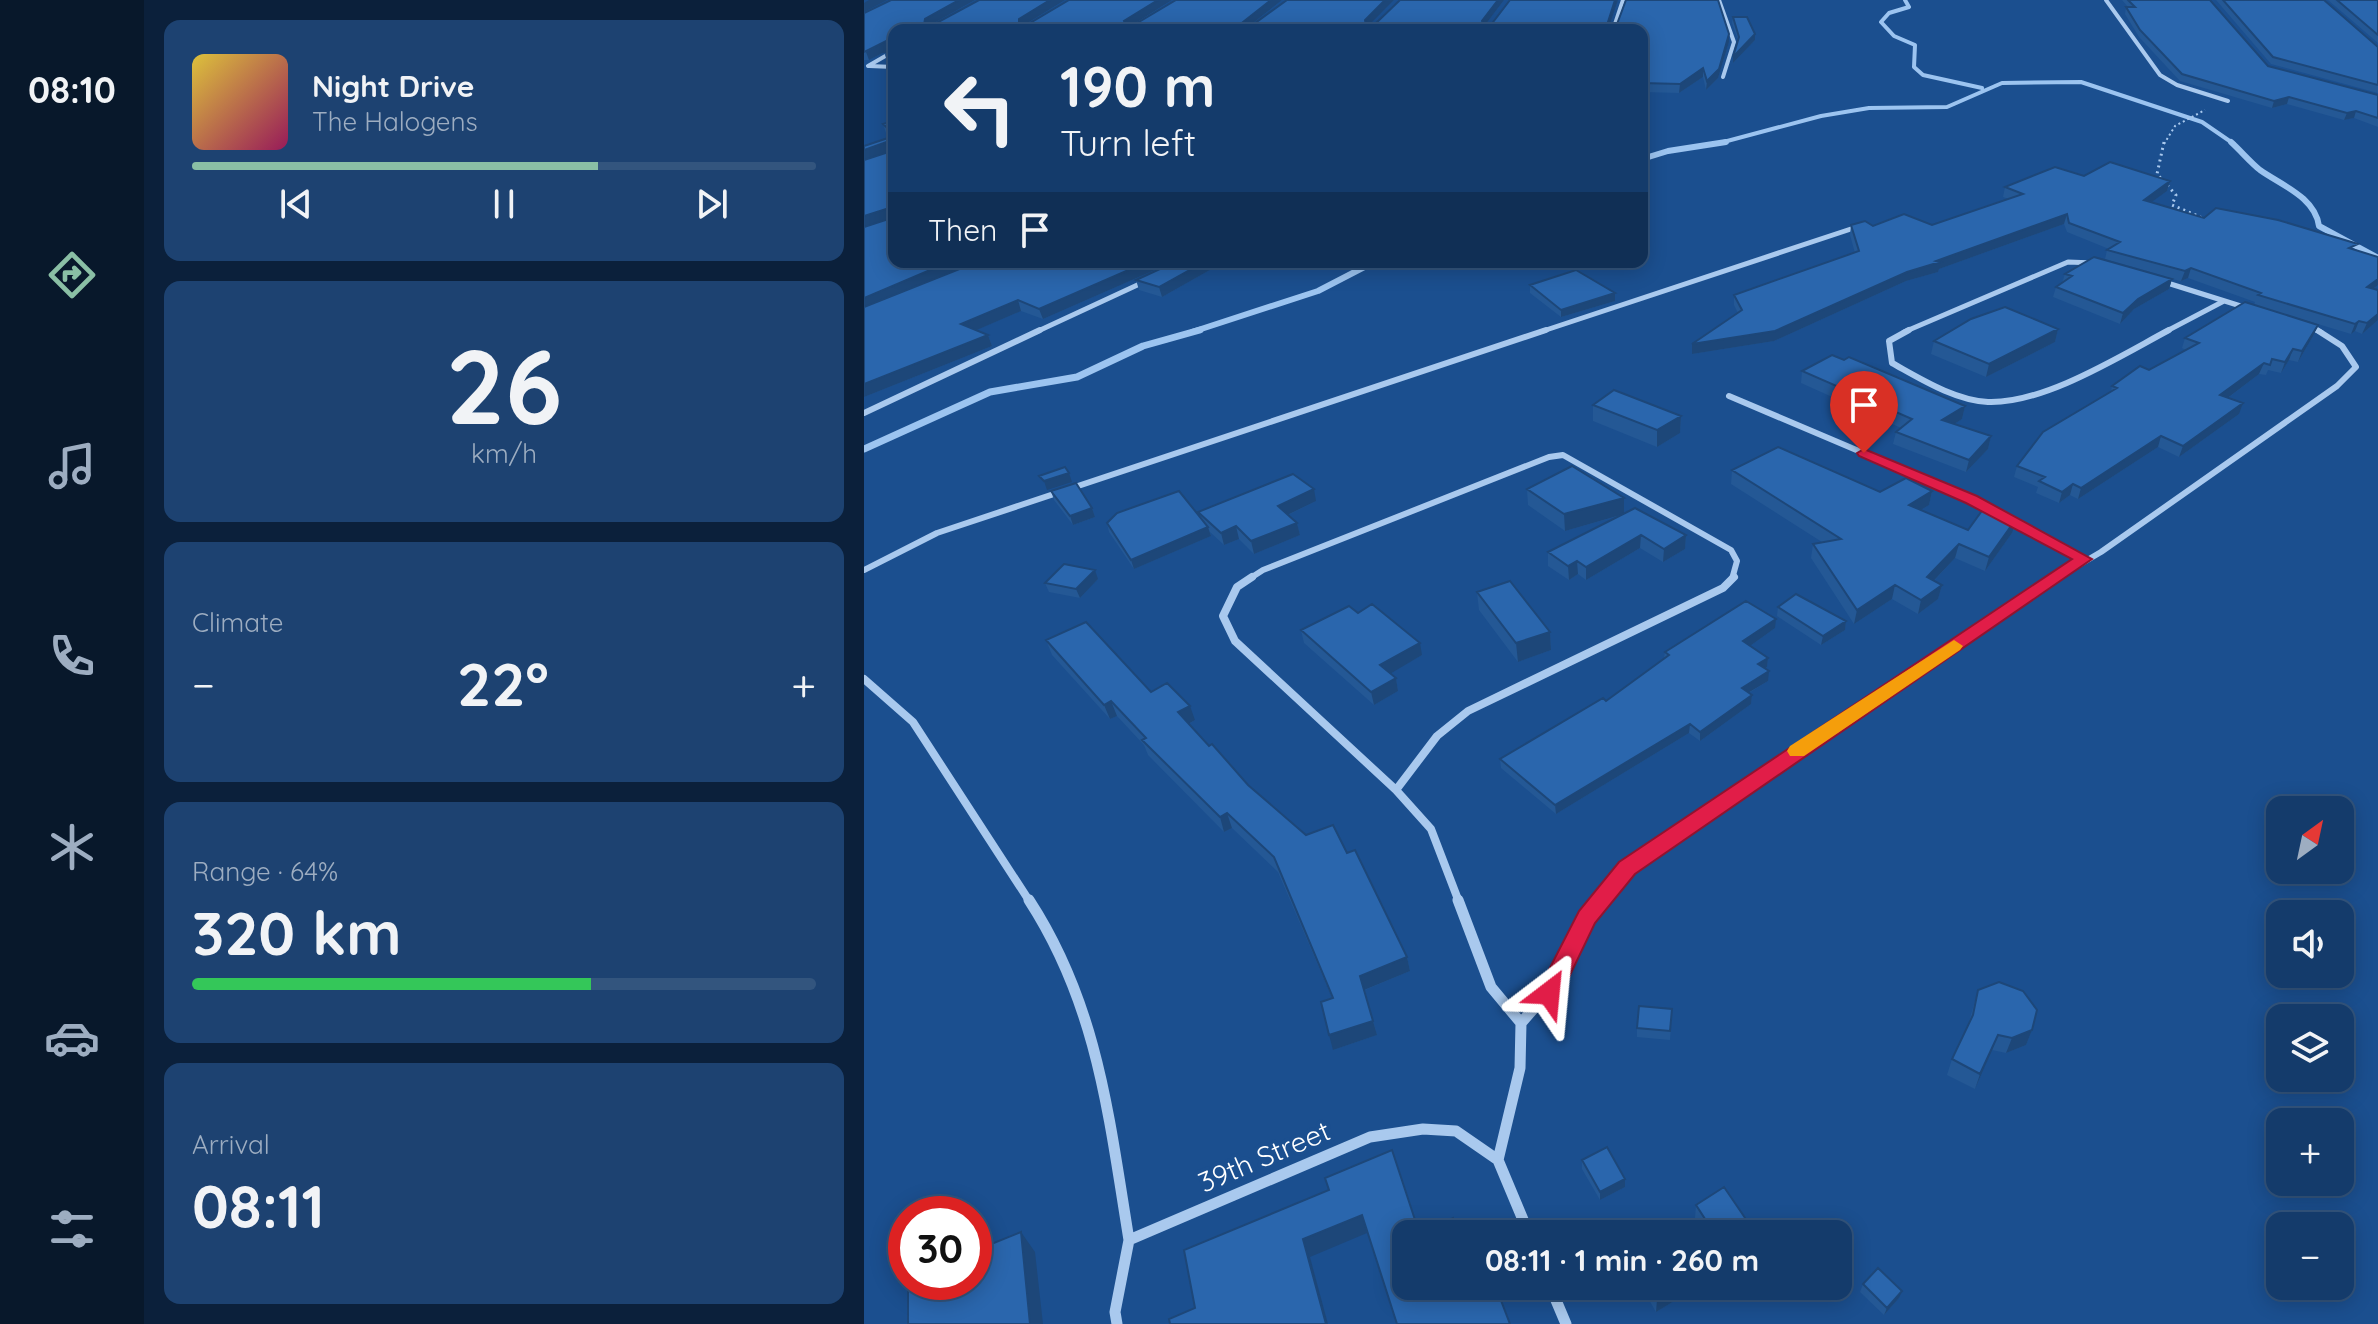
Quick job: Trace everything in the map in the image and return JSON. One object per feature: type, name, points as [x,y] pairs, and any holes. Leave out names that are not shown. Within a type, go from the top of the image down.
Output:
[{"type":"street","points":[[1615,24],[1623,0]]},
{"type":"street","points":[[1719,0],[1734,42],[1723,77]]},
{"type":"street","points":[[2106,0],[2160,75],[2177,85],[2228,101]]},
{"type":"street","points":[[866,66],[888,54]]},
{"type":"street","points":[[866,66],[888,67]]},
{"type":"street","points":[[864,570],[937,533],[1862,225]]},
{"type":"street","points":[[2104,265],[2068,262],[1901,334],[1889,341],[1892,363],[1959,395],[1987,402],[2017,401],[2051,388],[2224,301]]},
{"type":"street","points":[[864,413],[1158,275]]},
{"type":"street","points":[[2155,278],[2253,310]]},
{"type":"street","points":[[1523,1220],[1498,1160],[1520,1068],[1521,1023],[1558,981],[1587,917],[1627,868],[2084,559],[2101,552],[2337,386],[2356,367],[2351,353],[2335,339],[2296,322]]},
{"type":"street","points":[[1729,396],[1972,499],[2084,559]]},
{"type":"street","points":[[1396,790],[1437,736],[1468,711],[1723,588],[1734,577],[1737,561],[1731,550],[1563,455],[1549,457],[1304,551],[1263,570],[1237,587],[1223,616],[1235,641],[1396,790],[1431,829],[1491,987],[1521,1023]]},
{"type":"street","points":[[864,679],[885,694],[913,722],[1058,944],[1099,1060],[1129,1240],[1115,1312],[1117,1324]]},
{"type":"street","name":"39th Street","points":[[1129,1240],[1370,1137],[1423,1129],[1456,1131],[1498,1160]]},
{"type":"street","points":[[1556,1300],[1566,1324]]},
{"type":"path","points":[[2218,224],[2172,205],[2176,195],[2157,174],[2162,142],[2186,116],[2228,101]]},
{"type":"building","points":[[891,0],[959,0],[925,19],[924,24],[888,24],[888,40],[864,52],[864,13]]},
{"type":"building","points":[[979,0],[1050,0],[1019,19],[1019,24],[935,24]]},
{"type":"building","points":[[1069,0],[1158,0],[1124,21],[1125,24],[1028,24]]},
{"type":"building","points":[[1176,0],[1271,0],[1243,22],[1247,24],[1135,24]]},
{"type":"building","points":[[1287,0],[1385,0],[1365,20],[1366,24],[1254,24]]},
{"type":"building","points":[[1400,0],[1498,0],[1482,21],[1483,24],[1375,24]]},
{"type":"building","points":[[1510,0],[1615,0],[1610,24],[1492,24]]},
{"type":"building","points":[[1626,0],[1718,0],[1729,34],[1719,69],[1707,81],[1703,68],[1680,84],[1648,83],[1648,24],[1617,24]]},
{"type":"building","points":[[2128,0],[2210,0],[2268,66],[2378,95],[2378,118],[2289,97],[2274,101],[2182,74],[2140,30],[2126,7],[2135,7]]},
{"type":"building","points":[[2223,0],[2324,0],[2378,47],[2378,85],[2273,57]]},
{"type":"building","points":[[2337,0],[2378,0],[2378,35]]},
{"type":"building","points":[[1733,17],[1747,17],[1755,34],[1733,57],[1739,37]]},
{"type":"building","points":[[888,138],[888,141],[864,150],[864,146]]},
{"type":"building","points":[[888,152],[888,208],[864,216],[864,160]]},
{"type":"building","points":[[2110,162],[2170,181],[2144,200],[2204,218],[2216,208],[2278,220],[2358,244],[2349,248],[2378,257],[2378,279],[2367,287],[2378,290],[2378,314],[2367,323],[2359,321],[2355,324],[2258,295],[2261,293],[2191,268],[2185,271],[2107,250],[2120,242],[2069,223],[2067,214],[1907,272],[1775,331],[1692,344],[1742,310],[1734,295],[1859,251],[1851,225],[1865,221],[1873,226],[1904,214],[1932,225],[2023,194],[2005,187],[2055,167],[2084,176]]},
{"type":"building","points":[[888,219],[888,268],[935,268],[864,298],[864,227]]},
{"type":"building","points":[[2094,257],[2172,279],[2138,299],[2123,313],[2056,287],[2072,276],[2065,274]]},
{"type":"building","points":[[962,268],[1133,268],[1039,309],[1018,300],[961,324],[988,335],[864,384],[864,307]]},
{"type":"building","points":[[1162,268],[1193,268],[1159,287],[1136,280]]},
{"type":"building","points":[[1576,270],[1615,293],[1561,310],[1530,285]]},
{"type":"building","points":[[2245,302],[2318,325],[2302,351],[2293,349],[2285,362],[2272,359],[2270,365],[2264,363],[2220,395],[2243,403],[2183,446],[2161,436],[2081,488],[2073,484],[2062,492],[2039,481],[2045,477],[2017,466],[2043,432],[2117,388],[2112,386],[2140,366],[2149,370],[2199,343],[2185,338]]},
{"type":"building","points":[[2005,307],[2058,329],[1989,364],[1934,341],[1971,319]]},
{"type":"building","points":[[1832,355],[1844,360],[1849,357],[1965,406],[1942,420],[1991,436],[1969,460],[1896,432],[1912,419],[1802,371]]},
{"type":"building","points":[[1614,390],[1681,416],[1657,430],[1593,405]]},
{"type":"building","points":[[1778,447],[1880,492],[1906,478],[1932,491],[1909,505],[1968,530],[1984,508],[2016,519],[1989,557],[1959,544],[1927,577],[1942,585],[1921,600],[1895,585],[1857,610],[1813,544],[1841,539],[1732,470]]},
{"type":"building","points":[[1572,466],[1624,498],[1564,514],[1527,489]]},
{"type":"building","points":[[1065,467],[1069,473],[1044,481],[1039,476]]},
{"type":"building","points":[[1293,474],[1314,489],[1278,506],[1297,523],[1251,541],[1236,526],[1221,533],[1198,512]]},
{"type":"building","points":[[1076,483],[1092,508],[1070,516],[1051,491]]},
{"type":"building","points":[[1179,491],[1208,527],[1131,560],[1107,523],[1117,513]]},
{"type":"building","points":[[1635,508],[1686,535],[1664,549],[1641,535],[1586,567],[1577,561],[1568,566],[1548,552]]},
{"type":"building","points":[[1064,564],[1095,570],[1076,589],[1045,583]]},
{"type":"building","points":[[1510,581],[1550,632],[1516,643],[1477,592]]},
{"type":"building","points":[[1796,594],[1846,621],[1823,636],[1778,607]]},
{"type":"building","points":[[1746,601],[1776,619],[1743,641],[1768,658],[1758,664],[1769,671],[1742,688],[1752,695],[1700,732],[1690,724],[1555,805],[1500,759],[1603,698],[1606,701],[1669,655],[1665,652]]},
{"type":"building","points":[[1372,604],[1420,643],[1380,665],[1396,678],[1371,692],[1301,630],[1349,606],[1358,613]]},
{"type":"building","points":[[1086,622],[1151,692],[1167,683],[1190,706],[1178,712],[1209,746],[1212,744],[1248,785],[1306,835],[1333,825],[1347,853],[1355,850],[1407,957],[1360,976],[1373,1021],[1329,1035],[1321,1002],[1333,998],[1274,857],[1227,813],[1220,817],[1142,740],[1146,738],[1111,701],[1104,705],[1046,640]]},
{"type":"building","points":[[1999,982],[2023,991],[2037,1010],[2032,1030],[2012,1038],[1998,1035],[1980,1074],[1952,1059],[1973,1015],[1978,990]]},
{"type":"building","points":[[1639,1006],[1672,1009],[1670,1031],[1637,1028]]},
{"type":"building","points":[[1607,1147],[1625,1179],[1600,1192],[1582,1160]]},
{"type":"building","points":[[1392,1150],[1415,1220],[1392,1220],[1392,1300],[1501,1300],[1510,1324],[1397,1324],[1362,1215],[1303,1239],[1326,1324],[1170,1324],[1169,1319],[1195,1308],[1184,1250],[1329,1190],[1325,1178]]},
{"type":"building","points":[[1724,1187],[1746,1220],[1706,1220],[1696,1205]]},
{"type":"building","points":[[1021,1232],[1030,1324],[908,1324],[908,1300],[992,1300],[992,1244]]},
{"type":"building","points":[[1878,1268],[1902,1291],[1887,1308],[1863,1284]]},
{"type":"waterway","points":[[1905,0],[1909,7],[1889,13],[1881,22],[1894,36],[1915,45],[1914,67],[1923,75],[1982,88]]},
{"type":"waterway","points":[[1720,143],[1821,116],[1869,108],[1947,107],[2002,83],[2081,82],[2202,122],[2234,144]]},
{"type":"waterway","points":[[1720,143],[1726,142]]},
{"type":"waterway","points":[[2231,142],[2260,170],[2304,199],[2319,226],[2378,258]]},
{"type":"waterway","points":[[1648,157],[1720,143]]},
{"type":"waterway","points":[[1716,144],[1720,143]]},
{"type":"waterway","points":[[1192,332],[1318,291],[1362,268]]},
{"type":"waterway","points":[[864,449],[990,392],[1077,377],[1143,346],[1200,330]]},
{"type":"slow traffic","points":[[1797,751],[1954,646]]},
{"type":"route","points":[[1549,993],[1558,981],[1587,917],[1627,868],[1670,836],[2084,559],[1972,499],[1864,453]]}]
